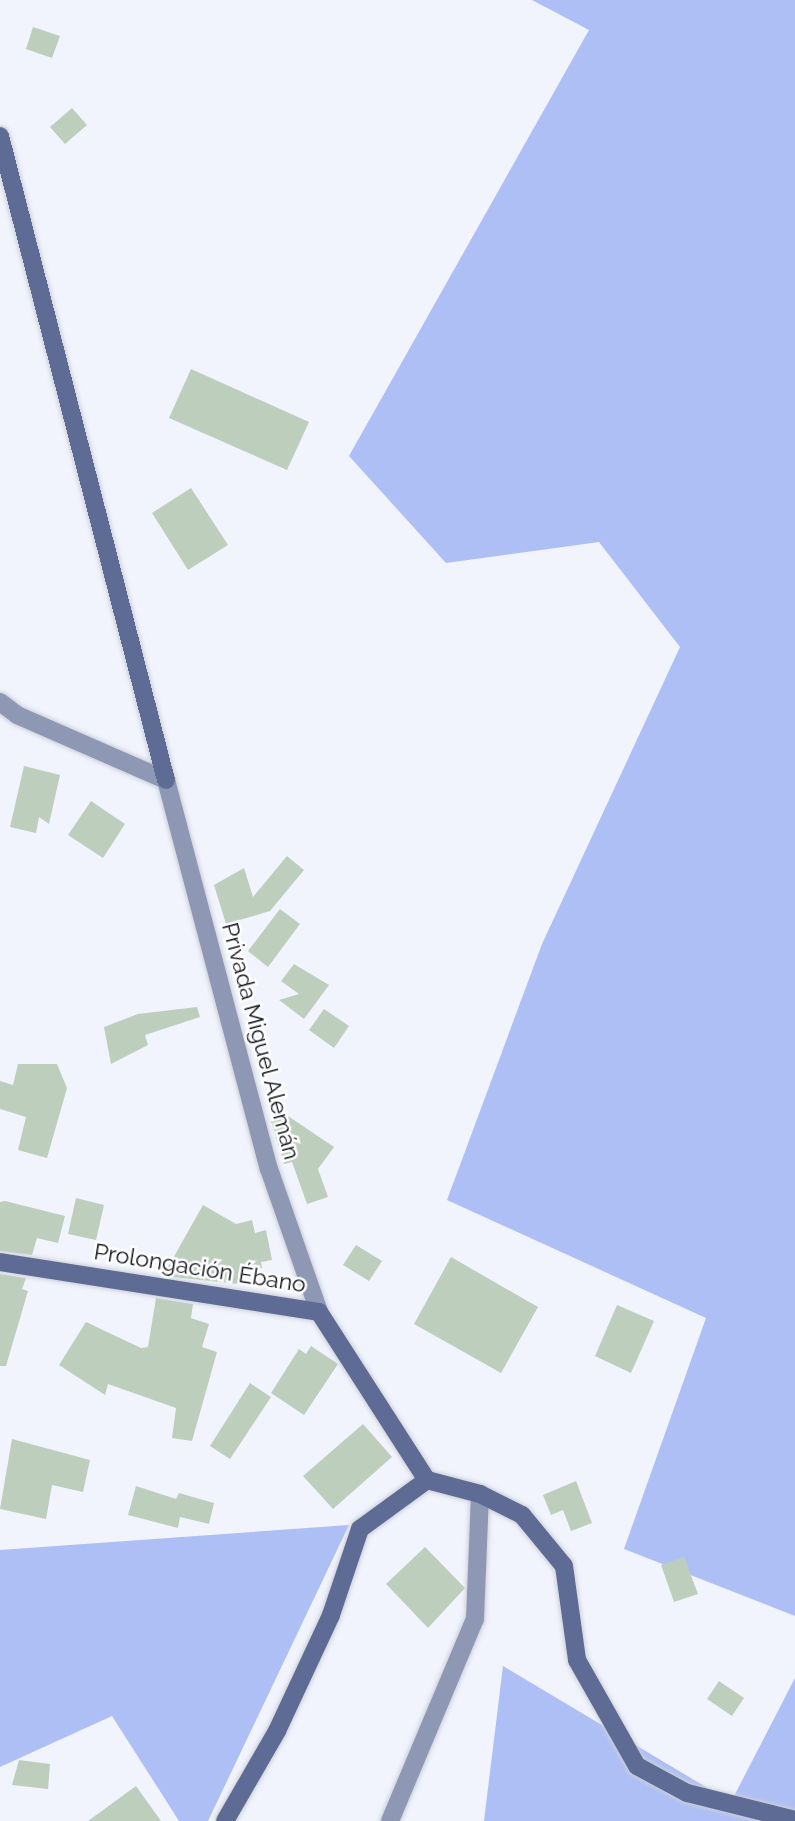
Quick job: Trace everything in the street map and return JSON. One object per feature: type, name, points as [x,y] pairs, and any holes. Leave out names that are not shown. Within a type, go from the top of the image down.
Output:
[{"type":"street","points":[[0,136],[166,780]]},
{"type":"street","points":[[0,702],[17,715],[166,780]]},
{"type":"street","name":"Privada Miguel Alemán","points":[[166,780],[269,1168],[319,1312]]},
{"type":"street","name":"Prolongación Ébano","points":[[0,1262],[319,1312],[427,1480]]},
{"type":"street","points":[[225,1821],[293,1696],[331,1615],[360,1529],[427,1480],[480,1494],[522,1515],[564,1566],[577,1660],[637,1766],[687,1793],[795,1820]]},
{"type":"street","points":[[390,1821],[475,1619],[480,1494]]},
{"type":"shaded area","points":[[532,0],[795,0],[795,1616],[624,1549],[706,1318],[447,1200],[542,944],[680,647],[599,542],[446,563],[349,456],[589,30]]},
{"type":"shaded area","points":[[349,1525],[208,1821],[179,1821],[112,1716],[0,1767],[0,1550]]},
{"type":"shaded area","points":[[503,1666],[731,1802],[795,1678],[795,1821],[484,1821]]},
{"type":"building","points":[[33,27],[60,36],[52,58],[26,49]]},
{"type":"building","points":[[72,108],[87,125],[65,144],[50,127]]},
{"type":"building","points":[[191,369],[309,422],[287,470],[169,418]]},
{"type":"building","points":[[191,488],[228,545],[188,570],[152,513]]},
{"type":"building","points":[[24,766],[60,775],[49,824],[39,817],[36,833],[10,827]]},
{"type":"building","points":[[91,801],[125,824],[103,858],[68,835]]},
{"type":"building","points":[[287,856],[304,870],[270,911],[226,924],[214,885],[244,868],[253,897]]},
{"type":"building","points":[[280,909],[300,924],[268,967],[248,951]]},
{"type":"building","points":[[294,964],[329,985],[304,1019],[279,1000],[299,994],[281,981]]},
{"type":"building","points":[[197,1007],[200,1017],[145,1035],[148,1045],[111,1064],[104,1027],[138,1014]]},
{"type":"building","points":[[324,1009],[349,1026],[334,1048],[309,1030]]},
{"type":"building","points":[[18,1064],[57,1064],[67,1088],[47,1158],[18,1150],[26,1117],[0,1109],[0,1081],[13,1085]]},
{"type":"building","points":[[288,1116],[334,1147],[318,1169],[328,1197],[307,1204],[292,1162],[284,1164],[271,1121]]},
{"type":"building","points":[[76,1198],[104,1205],[96,1240],[68,1234]]},
{"type":"building","points":[[0,1202],[65,1216],[58,1243],[37,1238],[32,1255],[0,1251]]},
{"type":"building","points":[[203,1205],[236,1224],[252,1220],[255,1233],[266,1230],[272,1260],[261,1262],[262,1268],[238,1273],[239,1284],[163,1276]]},
{"type":"building","points":[[356,1245],[382,1261],[369,1281],[343,1265]]},
{"type":"building","points":[[451,1257],[538,1307],[501,1373],[414,1324]]},
{"type":"building","points":[[0,1274],[26,1278],[22,1289],[28,1291],[6,1366],[0,1366]]},
{"type":"building","points":[[156,1298],[193,1304],[191,1318],[209,1324],[202,1347],[217,1352],[192,1441],[172,1438],[176,1408],[108,1384],[105,1395],[59,1365],[86,1322],[141,1348],[148,1347]]},
{"type":"building","points":[[617,1305],[654,1321],[631,1373],[595,1356]]},
{"type":"building","points":[[311,1346],[338,1364],[304,1415],[271,1393],[299,1349],[306,1354]]},
{"type":"building","points":[[250,1383],[271,1397],[230,1459],[210,1446]]},
{"type":"building","points":[[363,1424],[392,1457],[333,1509],[303,1476]]},
{"type":"building","points":[[12,1439],[90,1460],[83,1492],[52,1485],[46,1519],[0,1509]]},
{"type":"building","points":[[576,1481],[592,1523],[571,1531],[563,1510],[551,1515],[543,1495]]},
{"type":"building","points":[[136,1486],[176,1499],[179,1493],[214,1503],[209,1524],[180,1517],[178,1528],[128,1515]]},
{"type":"building","points":[[425,1547],[465,1588],[428,1628],[386,1584]]},
{"type":"building","points":[[684,1557],[698,1594],[674,1602],[661,1565]]},
{"type":"building","points":[[719,1681],[744,1698],[732,1716],[707,1699]]},
{"type":"building","points":[[19,1760],[50,1764],[48,1789],[12,1785]]},
{"type":"building","points":[[136,1786],[161,1821],[88,1821]]}]
